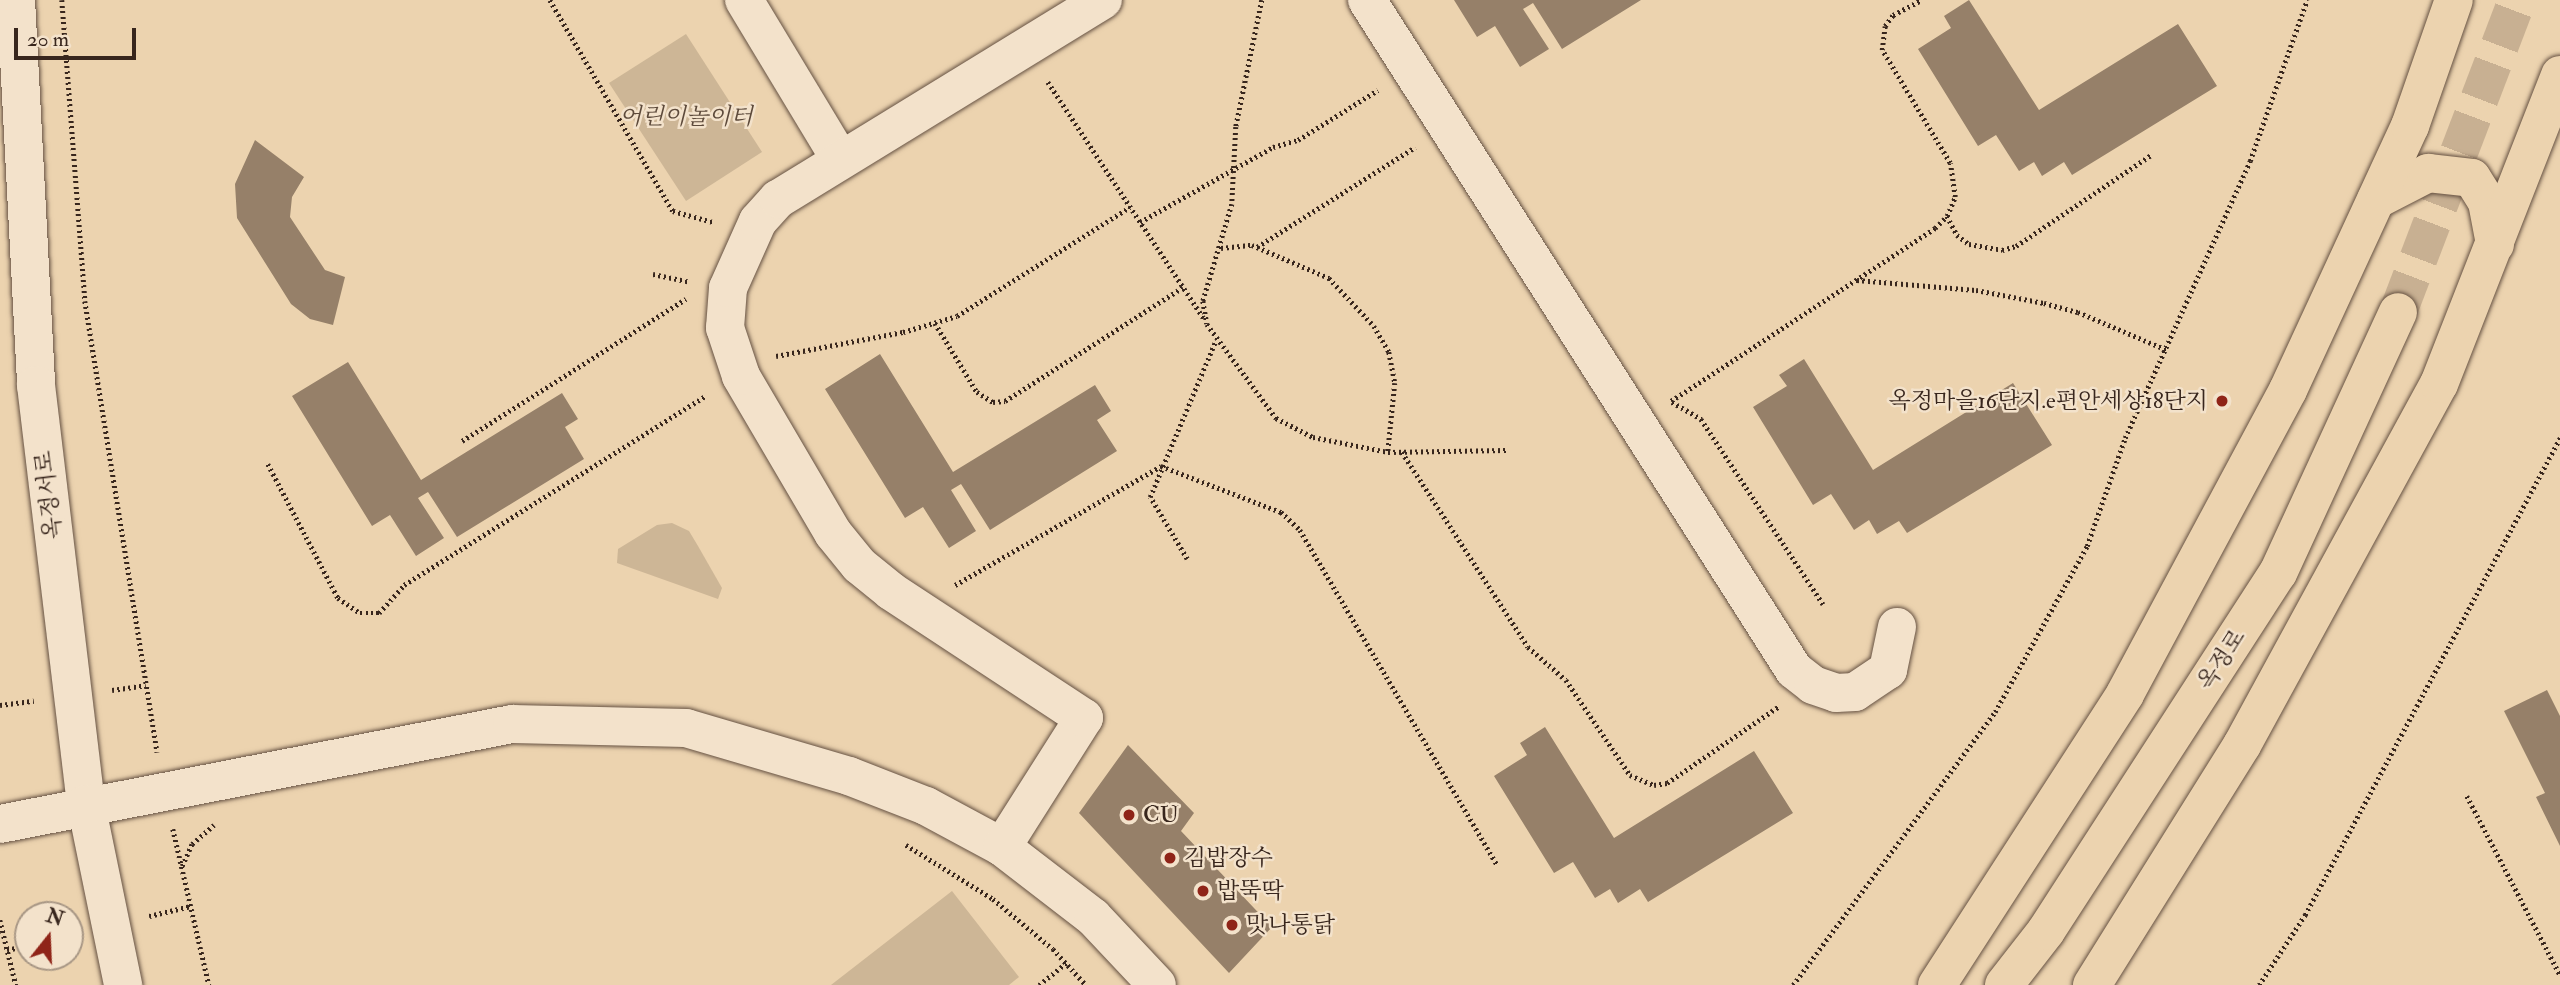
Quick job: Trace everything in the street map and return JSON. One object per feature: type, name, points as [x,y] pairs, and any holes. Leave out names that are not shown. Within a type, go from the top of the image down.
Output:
[{"type":"main road","points":[[1937,985],[2125,694],[2288,390],[2410,126],[2454,0]]},
{"type":"main road","points":[[2092,985],[2242,745],[2438,384],[2560,75]]},
{"type":"main road","points":[[2376,200],[2428,173],[2472,178],[2487,202],[2495,244]]},
{"type":"main road","name":"옥정로","points":[[2004,985],[2046,931],[2278,573],[2398,312]]},
{"type":"street","name":"옥정서로","points":[[16,0],[36,385],[86,804],[123,985]]},
{"type":"street","points":[[744,0],[840,159]]},
{"type":"street","points":[[1002,847],[1084,718],[891,591],[859,565],[833,533],[730,350],[725,328],[728,288],[758,221],[778,199],[1103,0]]},
{"type":"street","points":[[1367,0],[1794,670],[1813,685],[1836,693],[1855,692],[1888,670],[1898,627]]},
{"type":"street","points":[[0,824],[86,804],[512,723],[686,729],[849,776],[926,806],[1002,847],[1093,917],[1157,985]]},
{"type":"path","points":[[62,0],[85,300],[163,790],[209,985]]},
{"type":"path","points":[[1207,324],[1203,301],[1232,204],[1236,127],[1262,0]]},
{"type":"path","points":[[1671,401],[1856,280],[1947,216],[1955,197],[1950,163],[1882,50],[1881,38],[1893,15],[1921,0]]},
{"type":"path","points":[[1793,985],[1995,712],[2087,546],[2125,438],[2250,161],[2307,0]]},
{"type":"path","points":[[1040,69],[1217,339],[1276,418],[1335,444],[1388,452],[1506,450]]},
{"type":"path","points":[[1140,222],[1282,142],[1298,140],[1391,82]]},
{"type":"path","points":[[1257,247],[1428,139]]},
{"type":"path","points":[[1947,216],[1957,235],[1969,244],[2003,250],[2015,246],[2151,155]]},
{"type":"path","points":[[765,358],[935,323],[957,316],[1130,207]]},
{"type":"path","points":[[1221,248],[1257,247],[1329,278],[1374,326],[1389,352],[1395,383],[1388,452]]},
{"type":"path","points":[[1856,280],[1976,290],[2043,303],[2078,312],[2167,350]]},
{"type":"path","points":[[935,323],[977,392],[993,402],[1005,401],[1183,287]]},
{"type":"path","points":[[462,441],[698,292]]},
{"type":"path","points":[[1187,559],[1150,497],[1217,339]]},
{"type":"path","points":[[268,464],[338,598],[360,612],[379,613],[404,585],[716,390]]},
{"type":"path","points":[[2259,985],[2312,903],[2560,438]]},
{"type":"path","points":[[1402,452],[1528,647],[1566,680],[1630,775],[1641,783],[1667,783],[1778,707]]},
{"type":"path","points":[[960,594],[951,587],[1161,466]]},
{"type":"path","points":[[1161,466],[1280,512],[1300,530],[1498,866]]},
{"type":"path","points":[[2468,796],[2560,975]]},
{"type":"path","points":[[181,867],[200,834],[220,823]]},
{"type":"path","points":[[901,842],[993,899],[1066,963],[1086,985]]},
{"type":"path","points":[[0,920],[16,985]]},
{"type":"path","points":[[7,950],[14,948]]},
{"type":"path","points":[[1039,985],[1066,963]]},
{"type":"green space","name":"어린이놀이터","points":[[686,34],[762,152],[686,201],[609,83]]},
{"type":"green space","points":[[672,523],[689,531],[722,588],[718,599],[617,563],[618,549],[657,525]]},
{"type":"green space","points":[[952,891],[1019,977],[1009,985],[831,985]]},
{"type":"building","points":[[1454,0],[1641,0],[1562,49],[1533,3],[1523,9],[1549,49],[1520,67],[1495,26],[1477,37]]},
{"type":"building","points":[[1969,0],[2039,110],[2178,24],[2217,86],[2072,175],[2064,162],[2042,176],[2034,162],[2019,171],[1996,135],[1978,146],[1918,49],[1951,28],[1944,16]]},
{"type":"building","points":[[255,140],[304,177],[292,197],[290,217],[325,270],[345,277],[333,325],[310,319],[291,304],[237,218],[235,184]]},
{"type":"building","points":[[880,354],[953,472],[1095,385],[1111,411],[1097,420],[1117,451],[990,530],[961,484],[951,490],[976,531],[949,548],[923,507],[905,518],[825,389]]},
{"type":"building","points":[[1804,359],[1873,470],[2013,383],[2052,445],[1907,533],[1899,521],[1877,534],[1869,520],[1854,530],[1831,494],[1813,505],[1753,407],[1787,386],[1779,375]]},
{"type":"building","points":[[348,362],[421,480],[562,393],[578,419],[565,427],[584,459],[457,537],[428,492],[418,498],[444,538],[416,556],[390,515],[372,526],[292,396]]},
{"type":"building","points":[[2547,690],[2560,716],[2560,846],[2536,797],[2545,793],[2504,711]]},
{"type":"building","points":[[1545,727],[1614,838],[1754,751],[1793,813],[1648,902],[1640,889],[1618,903],[1610,889],[1595,898],[1573,862],[1554,873],[1494,776],[1527,755],[1520,743]]},
{"type":"building","points":[[1128,745],[1194,813],[1181,831],[1272,927],[1229,973],[1079,813]]},
{"type":"tunnel","points":[[2398,312],[2517,0]]},
{"type":"place","name":"옥정마을16단지.e편안세상18단지","points":[[2222,401]]},
{"type":"place","name":"CU","points":[[1129,815]]},
{"type":"place","name":"김밥장수","points":[[1170,858]]},
{"type":"place","name":"밥뚝딱","points":[[1203,891]]},
{"type":"place","name":"맛나통닭","points":[[1232,925]]}]
